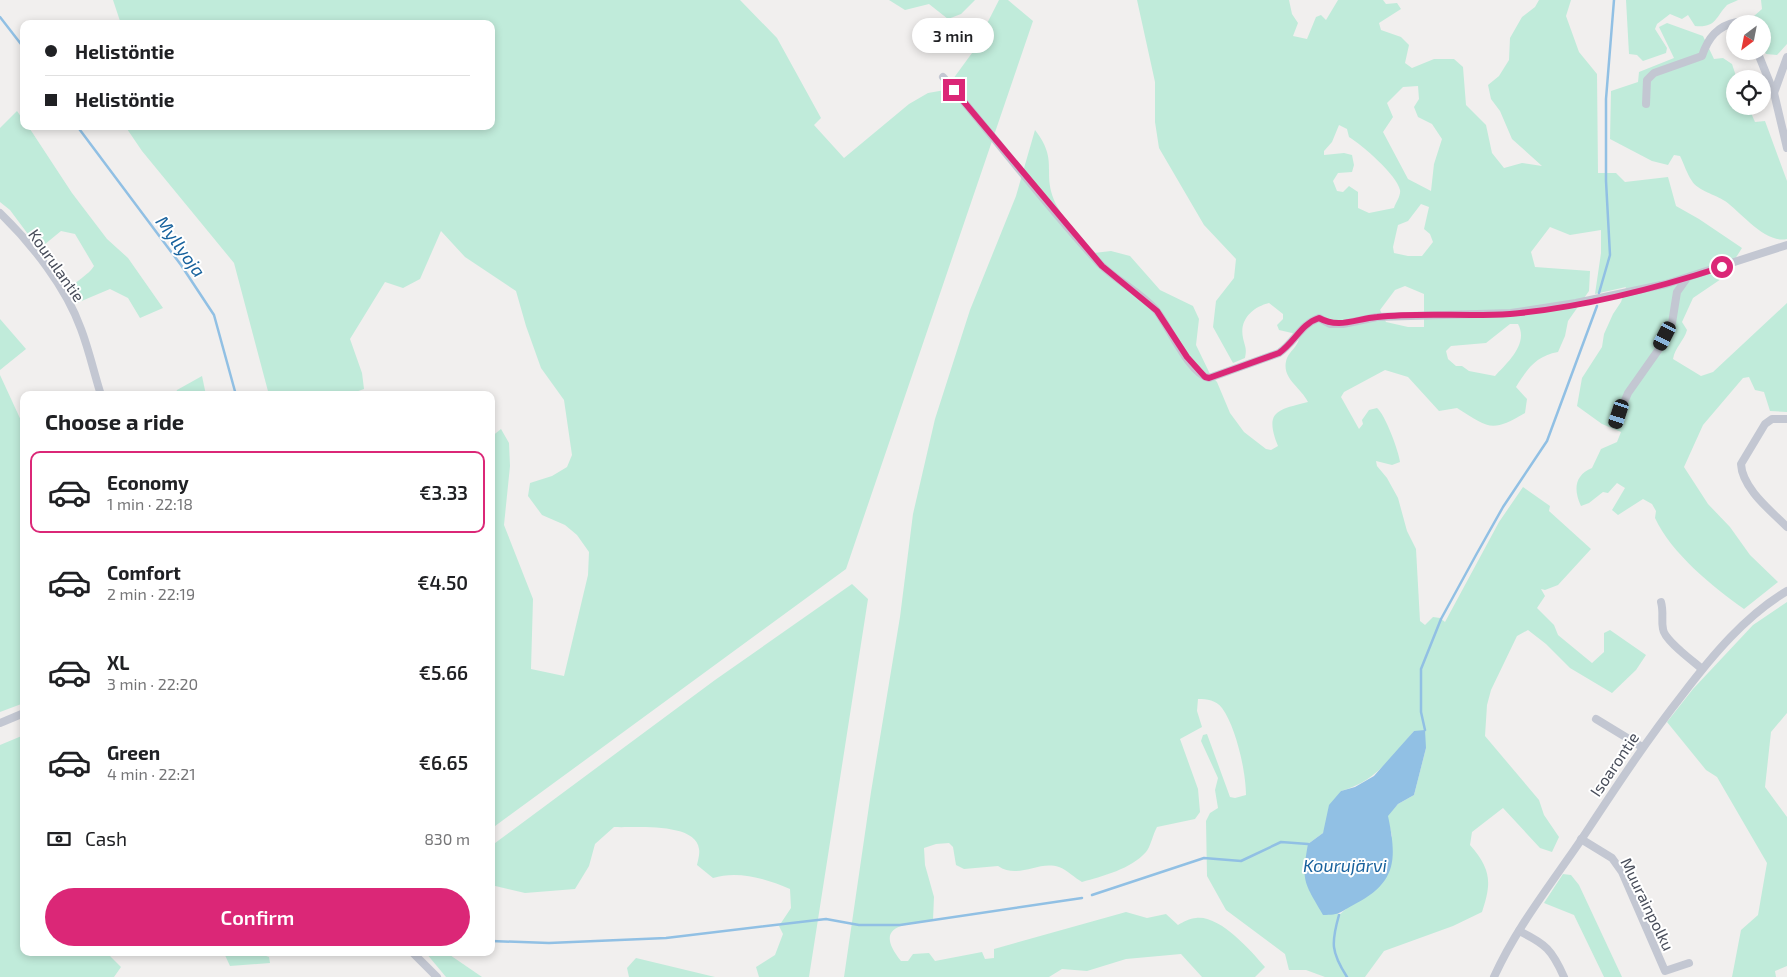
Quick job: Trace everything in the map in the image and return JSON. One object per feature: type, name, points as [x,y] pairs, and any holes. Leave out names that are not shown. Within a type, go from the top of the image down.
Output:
[{"type":"street","points":[[1646,104],[1647,80],[1654,73],[1702,56],[1707,40],[1726,24]]},
{"type":"street","points":[[1774,93],[1787,57]]},
{"type":"street","points":[[1762,60],[1774,93],[1787,148]]},
{"type":"street","points":[[943,77],[1096,260],[1157,311],[1187,357],[1205,377],[1209,378],[1279,353],[1288,347],[1308,321],[1319,318],[1330,324],[1343,324],[1377,317],[1511,314],[1576,303],[1687,278],[1787,245]]},
{"type":"street","name":"Kourulantie","points":[[0,213],[44,265],[71,307],[81,328],[100,391]]},
{"type":"street","points":[[1616,424],[1628,393],[1659,350],[1672,323],[1677,292],[1687,278]]},
{"type":"street","points":[[1787,419],[1772,419],[1765,424],[1741,464],[1749,484],[1787,527]]},
{"type":"street","name":"Isoarontie","points":[[1494,977],[1519,931],[1642,747],[1702,669],[1732,636],[1761,608],[1787,591]]},
{"type":"street","points":[[1661,602],[1664,612],[1663,630],[1667,640],[1702,669]]},
{"type":"street","points":[[0,723],[20,715]]},
{"type":"street","points":[[1596,719],[1642,747]]},
{"type":"street","name":"Muurainpolku","points":[[1581,839],[1612,858],[1622,872],[1665,971],[1689,963]]},
{"type":"street","points":[[1519,931],[1539,941],[1554,955],[1564,977]]},
{"type":"street","points":[[416,956],[437,977]]},
{"type":"green space","points":[[113,0],[740,0],[777,38],[821,118],[814,125],[844,158],[909,104],[928,93],[945,90],[972,53],[999,0],[1008,0],[1033,21],[846,569],[495,826],[495,434],[501,429],[509,443],[510,466],[504,525],[533,599],[531,669],[564,676],[588,575],[589,552],[577,535],[565,525],[542,515],[528,496],[530,483],[552,476],[567,467],[572,455],[564,400],[541,368],[516,291],[465,257],[441,231],[420,279],[403,288],[385,282],[350,339],[362,373],[364,389],[358,391],[268,391],[234,263],[142,151],[128,130],[495,130],[495,20],[120,20]]},
{"type":"green space","points":[[889,0],[975,0],[961,14],[948,19],[929,4],[905,10]]},
{"type":"green space","points":[[1137,0],[1289,0],[1292,14],[1298,23],[1293,36],[1307,39],[1316,17],[1321,15],[1326,20],[1338,0],[1383,0],[1386,4],[1397,3],[1401,9],[1379,23],[1381,30],[1401,37],[1409,45],[1405,63],[1412,68],[1434,59],[1454,59],[1463,67],[1466,105],[1486,125],[1492,153],[1504,168],[1522,163],[1542,166],[1512,139],[1500,111],[1491,99],[1488,85],[1499,76],[1509,60],[1510,38],[1522,17],[1535,7],[1539,0],[1571,0],[1566,16],[1579,52],[1597,74],[1598,173],[1616,173],[1625,182],[1668,177],[1676,206],[1742,248],[1735,259],[1722,264],[1724,277],[1693,298],[1682,322],[1687,330],[1673,359],[1701,376],[1713,372],[1787,303],[1787,412],[1770,411],[1764,392],[1755,390],[1749,377],[1743,378],[1703,425],[1684,467],[1708,504],[1730,527],[1750,555],[1778,582],[1744,609],[1706,580],[1671,544],[1655,518],[1656,511],[1652,504],[1643,499],[1618,515],[1612,510],[1625,488],[1617,483],[1608,493],[1603,492],[1589,503],[1581,506],[1576,488],[1579,479],[1582,474],[1592,468],[1601,449],[1617,442],[1621,432],[1602,424],[1577,406],[1582,378],[1602,347],[1604,334],[1621,302],[1626,287],[1595,294],[1601,253],[1601,230],[1570,235],[1550,227],[1531,252],[1535,267],[1590,271],[1589,291],[1568,321],[1565,336],[1558,352],[1544,356],[1533,364],[1516,387],[1527,399],[1525,413],[1505,423],[1490,426],[1457,408],[1439,411],[1408,377],[1385,370],[1344,392],[1341,397],[1359,429],[1363,424],[1362,420],[1369,410],[1377,408],[1388,425],[1394,442],[1400,462],[1392,465],[1376,461],[1377,466],[1387,478],[1398,498],[1407,531],[1416,549],[1420,621],[1425,625],[1433,617],[1440,618],[1445,622],[1499,522],[1523,487],[1550,506],[1549,511],[1591,549],[1558,585],[1545,590],[1541,589],[1545,596],[1537,608],[1554,625],[1558,635],[1592,663],[1604,652],[1604,633],[1610,630],[1646,655],[1636,670],[1612,693],[1570,668],[1546,644],[1528,630],[1517,636],[1491,690],[1487,705],[1485,736],[1539,800],[1544,815],[1559,837],[1552,852],[1540,848],[1503,808],[1472,832],[1470,845],[1482,861],[1488,876],[1487,892],[1482,912],[1453,926],[1384,951],[1365,977],[1325,977],[1306,970],[1289,970],[1285,954],[1226,910],[1207,876],[1206,821],[1210,813],[1218,808],[1215,790],[1218,778],[1201,741],[1203,735],[1207,734],[1230,797],[1235,798],[1246,795],[1246,785],[1236,738],[1227,716],[1217,703],[1198,699],[1197,711],[1202,727],[1180,739],[1198,789],[1200,812],[1195,819],[1157,827],[1147,850],[1140,858],[1116,871],[1082,882],[1062,868],[1051,866],[1021,871],[1006,870],[998,866],[964,869],[956,865],[953,847],[949,843],[936,844],[924,848],[925,865],[934,897],[933,920],[903,925],[891,933],[890,940],[893,949],[901,961],[908,961],[913,954],[929,953],[935,961],[982,952],[985,959],[994,958],[994,949],[1126,912],[1147,918],[1166,914],[1178,925],[1189,919],[1205,919],[1215,922],[1234,935],[1265,967],[1255,977],[1202,977],[1181,954],[1126,959],[1087,971],[1062,969],[1049,977],[844,977],[871,792],[900,617],[913,514],[935,419],[970,310],[1016,196],[1035,130],[1046,150],[1049,181],[1054,200],[1066,220],[1094,253],[1111,251],[1130,256],[1160,290],[1193,306],[1199,319],[1196,345],[1210,374],[1217,382],[1230,413],[1244,432],[1266,449],[1271,450],[1278,446],[1272,425],[1276,414],[1288,407],[1308,402],[1286,371],[1287,358],[1299,339],[1292,333],[1279,330],[1277,325],[1283,319],[1283,314],[1269,303],[1258,307],[1248,315],[1242,331],[1246,350],[1245,358],[1233,363],[1213,327],[1216,301],[1234,278],[1236,259],[1204,225],[1159,148],[1155,122],[1155,82]],"holes":[[[1418,86],[1419,99],[1414,107],[1418,117],[1432,124],[1442,139],[1434,164],[1431,191],[1408,179],[1383,132],[1393,117],[1387,103],[1403,87]],[[1339,125],[1347,129],[1349,137],[1378,161],[1393,177],[1400,190],[1394,208],[1369,213],[1358,208],[1358,192],[1349,186],[1343,192],[1337,191],[1333,181],[1338,173],[1352,172],[1354,165],[1352,155],[1344,153],[1324,155],[1324,151],[1332,142]],[[1421,204],[1429,207],[1424,229],[1430,234],[1433,242],[1422,256],[1394,253],[1393,247],[1398,225],[1408,221]],[[1405,286],[1424,294],[1424,327],[1408,327],[1386,322],[1380,310],[1395,290]],[[1510,324],[1518,324],[1521,331],[1521,339],[1515,353],[1495,376],[1469,371],[1462,366],[1456,366],[1448,359],[1446,351],[1451,346],[1486,343]],[[1414,731],[1426,748],[1414,795],[1398,804],[1387,816],[1392,836],[1346,909],[1339,915],[1308,844],[1323,833],[1341,791],[1353,787],[1373,775]]]},
{"type":"green space","points":[[1626,0],[1738,0],[1727,5],[1711,24],[1707,25],[1695,26],[1688,15],[1682,19],[1670,14],[1657,24],[1655,29],[1667,48],[1666,53],[1643,61],[1637,55],[1629,54]]},
{"type":"green space","points":[[1761,0],[1787,0],[1787,44],[1777,55],[1771,54],[1771,15],[1755,15],[1762,9]]},
{"type":"green space","points":[[1667,23],[1703,36],[1714,59],[1723,58],[1732,64],[1734,70],[1726,70],[1726,115],[1752,115],[1755,122],[1765,121],[1787,181],[1787,239],[1770,237],[1725,201],[1694,184],[1680,156],[1674,155],[1668,165],[1652,161],[1610,139],[1611,91],[1638,82],[1639,72],[1674,58],[1659,27]]},
{"type":"green space","points":[[17,111],[20,115],[20,130],[31,130],[72,193],[107,239],[128,258],[163,308],[140,318],[128,298],[110,289],[72,305],[65,292],[94,266],[75,234],[61,231],[39,249],[10,210],[0,202],[0,128]]},
{"type":"green space","points":[[0,319],[26,349],[0,370]]},
{"type":"green space","points":[[0,375],[20,418],[20,704],[0,712]]},
{"type":"green space","points":[[202,376],[205,391],[177,390]]},
{"type":"green space","points":[[852,584],[868,599],[809,977],[759,977],[756,967],[775,955],[783,934],[779,926],[791,908],[790,889],[772,882],[742,875],[713,878],[697,865],[699,849],[695,840],[687,834],[676,830],[649,827],[614,827],[595,844],[589,866],[575,889],[525,893],[495,886],[495,843],[715,680]]},
{"type":"green space","points":[[1787,602],[1787,713],[1771,732],[1765,787],[1787,817],[1787,966],[1775,971],[1776,977],[1732,977],[1741,930],[1758,915],[1767,863],[1717,777],[1706,770],[1667,722],[1693,689],[1753,625]]},
{"type":"green space","points":[[20,737],[20,956],[110,956],[121,967],[114,977],[0,977],[0,745]]},
{"type":"green space","points":[[1563,874],[1571,875],[1579,885],[1622,977],[1604,977],[1574,915],[1544,903]]},
{"type":"green space","points":[[225,956],[266,956],[269,957],[270,963],[230,966]]},
{"type":"green space","points":[[428,956],[451,956],[482,977],[446,977]]},
{"type":"green space","points":[[636,958],[715,977],[629,977],[627,968]]},
{"type":"water","name":"Kourujärvi","points":[[1425,730],[1426,748],[1414,795],[1398,804],[1388,816],[1393,857],[1391,868],[1386,878],[1369,896],[1337,914],[1323,915],[1308,888],[1305,866],[1308,844],[1323,833],[1329,805],[1341,791],[1355,787],[1374,776],[1414,731]]},
{"type":"waterway","points":[[1599,293],[1610,255],[1606,181],[1606,99],[1614,0]]},
{"type":"waterway","name":"Myllyoja","points":[[0,17],[20,43]]},
{"type":"waterway","name":"Myllyoja","points":[[80,130],[181,265],[214,315],[235,391]]},
{"type":"waterway","points":[[1425,730],[1421,712],[1421,669],[1441,619],[1503,507],[1547,441],[1597,306]]},
{"type":"waterway","points":[[1092,895],[1204,858],[1241,861],[1281,842],[1308,844]]},
{"type":"waterway","points":[[495,941],[549,943],[666,938],[826,919],[859,925],[900,925],[1082,898]]},
{"type":"waterway","points":[[1339,915],[1334,947],[1338,961],[1347,977]]},
{"type":"route","points":[[954,90],[1102,266],[1146,300],[1157,311],[1200,375],[1209,378],[1279,353],[1288,347],[1308,321],[1319,318],[1330,324],[1343,324],[1377,317],[1511,314],[1576,303],[1666,284],[1722,267]]}]
